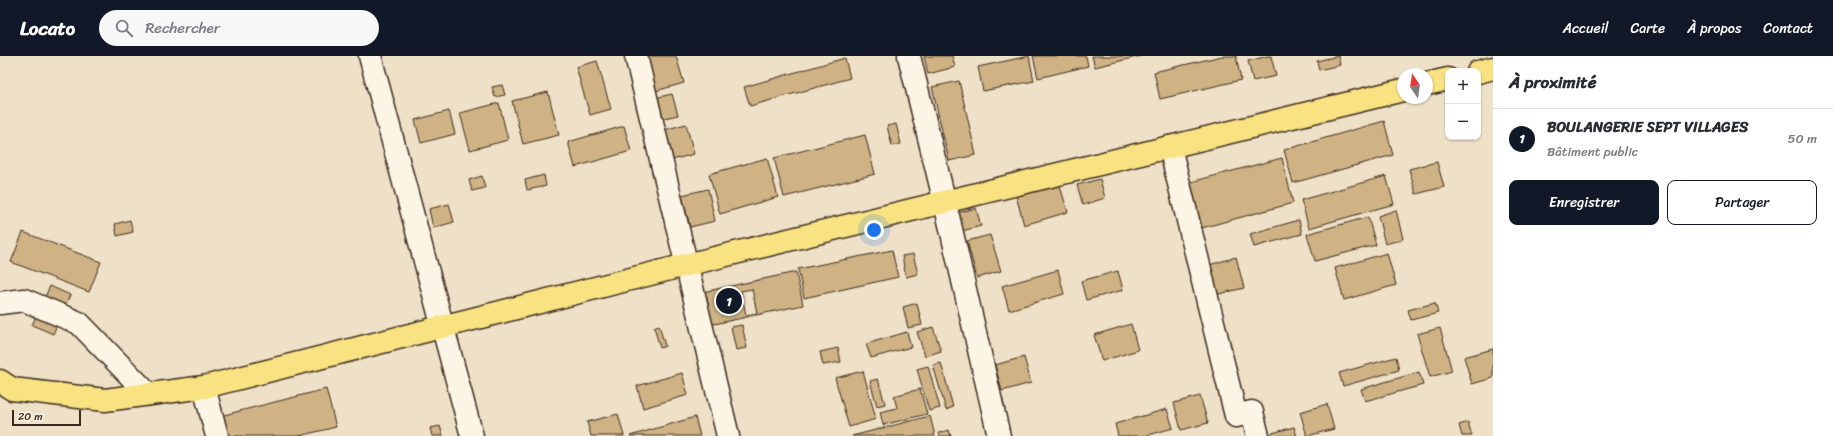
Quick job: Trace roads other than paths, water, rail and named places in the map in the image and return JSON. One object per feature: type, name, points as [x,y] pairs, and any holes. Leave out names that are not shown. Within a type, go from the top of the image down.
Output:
[{"type":"main road","points":[[1433,83],[1445,80]]},
{"type":"main road","points":[[0,381],[12,389],[105,400],[204,387],[686,265],[1397,91]]},
{"type":"street","points":[[370,56],[472,436]]},
{"type":"street","points":[[636,56],[728,436]]},
{"type":"street","points":[[909,56],[999,436]]},
{"type":"street","points":[[1170,147],[1236,416],[1252,412],[1258,436]]},
{"type":"street","points":[[0,303],[24,300],[79,323],[148,394]]},
{"type":"street","points":[[204,387],[217,436]]},
{"type":"place","name":"BOULANGERIE SEPT VILLAGES","points":[[729,301]]}]
